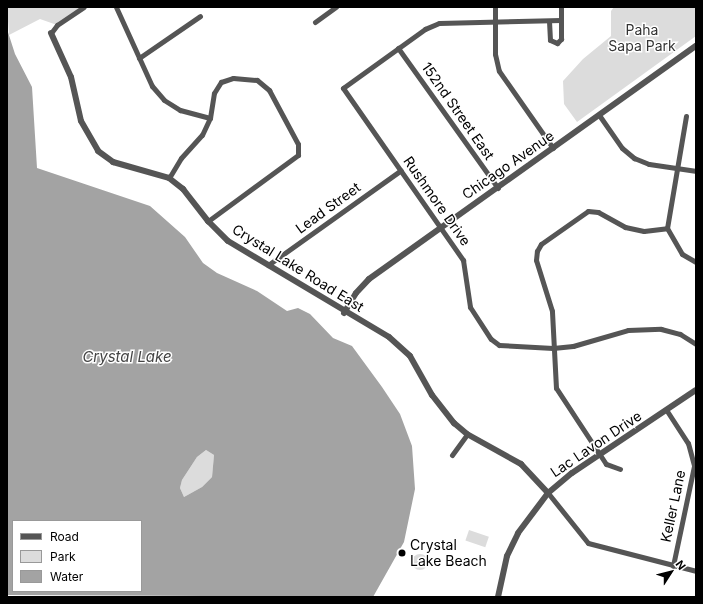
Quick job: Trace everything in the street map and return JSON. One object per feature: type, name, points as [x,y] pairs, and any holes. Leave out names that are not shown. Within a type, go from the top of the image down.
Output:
[{"type":"street","points":[[51,33],[57,26],[84,7]]},
{"type":"street","points":[[116,7],[152,86],[164,100],[180,110],[210,118]]},
{"type":"street","points":[[315,22],[336,7]]},
{"type":"street","points":[[495,7],[495,54],[499,71],[553,148]]},
{"type":"street","points":[[549,21],[550,40],[557,43],[561,39],[561,7]]},
{"type":"street","points":[[139,58],[200,16]]},
{"type":"street","points":[[398,48],[439,23],[561,20]]},
{"type":"street","name":"Crystal Lake Road East","points":[[51,33],[71,77],[81,121],[98,151],[126,167],[169,178],[182,189],[208,221],[228,241],[344,313],[377,329],[399,345],[418,368],[442,409],[467,434],[521,464],[548,493]]},
{"type":"street","name":"Chicago Avenue","points":[[344,313],[356,293],[369,279],[696,46]]},
{"type":"street","name":"Rushmore Drive","points":[[398,48],[343,88],[442,227],[463,260],[470,307],[491,339],[508,348],[553,348],[628,330],[661,329],[680,334],[696,344]]},
{"type":"street","name":"152nd Street East","points":[[398,48],[498,188]]},
{"type":"street","points":[[169,178],[181,158],[202,135],[210,118],[214,93],[221,82],[233,78],[257,80],[269,90],[297,141],[300,150],[295,159],[208,221]]},
{"type":"street","points":[[599,116],[622,148],[634,158],[649,164],[696,171]]},
{"type":"street","points":[[686,116],[667,228],[682,254],[696,262]]},
{"type":"street","name":"Lead Street","points":[[268,265],[401,170]]},
{"type":"street","points":[[620,469],[606,464],[556,388],[552,312],[536,260],[541,244],[588,211],[598,212],[625,227],[644,231],[667,228]]},
{"type":"street","name":"Lac Lavon Drive","points":[[498,597],[507,556],[518,533],[548,493],[600,455],[696,390]]},
{"type":"street","name":"Keller Lane","points":[[666,411],[688,443],[694,466],[673,566]]},
{"type":"street","points":[[452,455],[467,434]]},
{"type":"street","points":[[548,493],[588,543],[696,571]]},
{"type":"green space","points":[[7,7],[84,7],[57,25],[40,19],[9,35]]},
{"type":"green space","name":"Paha Sapa Park","points":[[614,7],[696,7],[696,36],[577,122],[564,104],[563,81],[583,59],[611,36],[611,11]]},
{"type":"green space","points":[[206,450],[214,455],[212,477],[202,487],[184,497],[180,488],[182,480],[197,457]]},
{"type":"green space","points":[[469,530],[489,537],[485,547],[465,540]]},
{"type":"green space","points":[[420,554],[426,556],[428,562],[426,568],[420,570],[414,568],[412,562],[414,556]]},
{"type":"water","name":"Crystal Lake","points":[[7,29],[15,54],[32,87],[37,168],[150,206],[185,237],[203,263],[217,273],[257,291],[287,311],[298,308],[310,314],[333,338],[352,346],[400,414],[412,446],[415,489],[404,542],[373,597],[7,595]],"holes":[[[206,450],[214,455],[212,477],[202,487],[184,497],[180,488],[182,480],[197,457]]]},
{"type":"place","name":"Crystal Lake Beach","points":[[402,553]]}]
